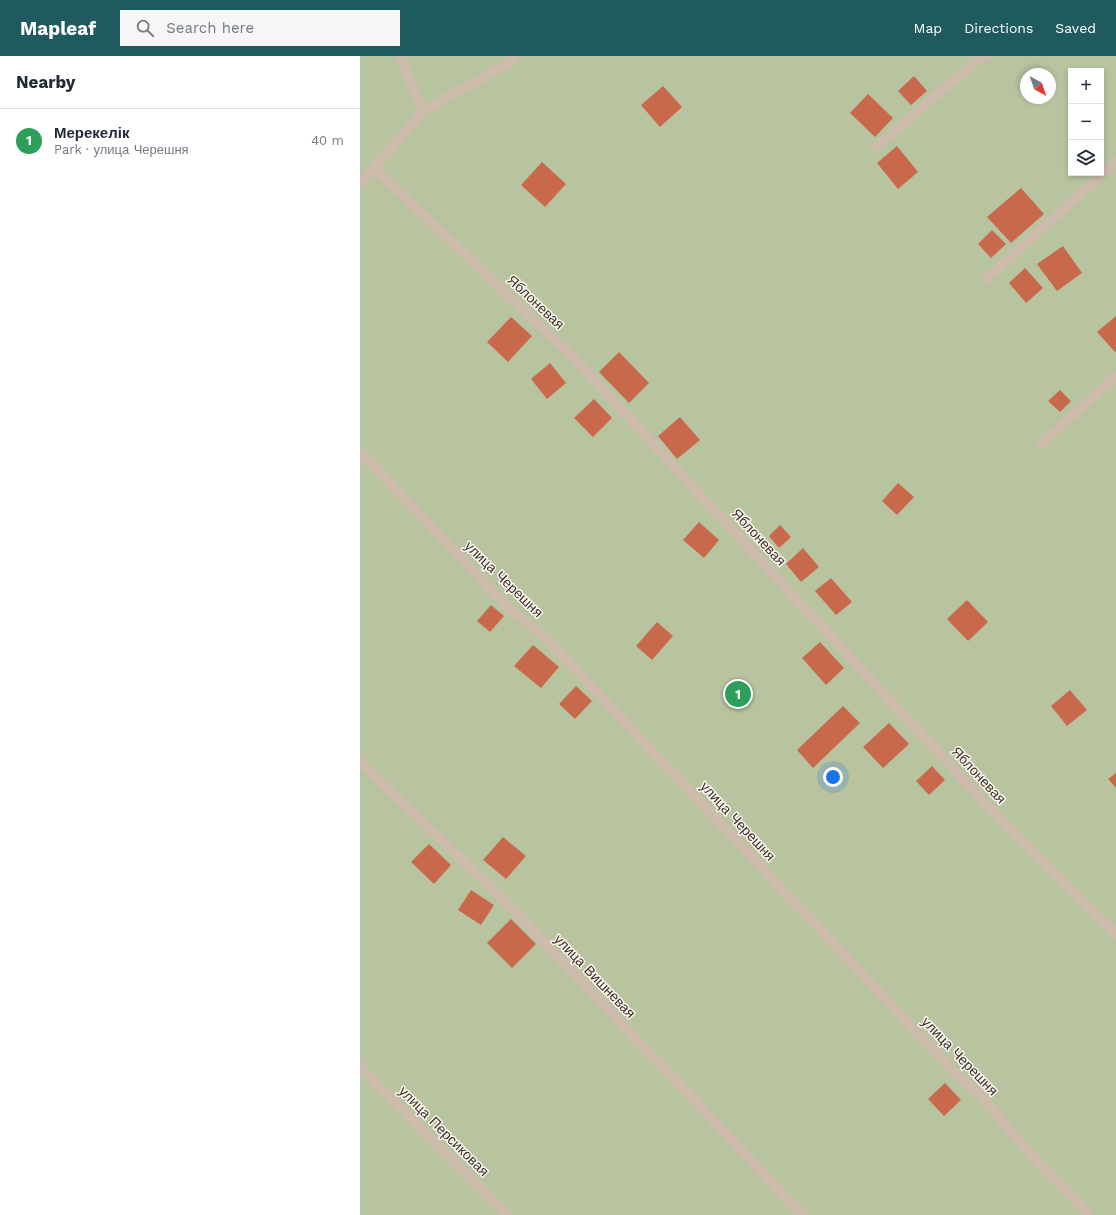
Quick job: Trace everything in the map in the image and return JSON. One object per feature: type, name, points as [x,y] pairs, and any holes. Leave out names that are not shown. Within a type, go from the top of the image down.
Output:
[{"type":"street","points":[[400,56],[424,112]]},
{"type":"street","points":[[360,184],[424,112],[507,64],[514,56]]},
{"type":"street","points":[[877,146],[979,59],[987,56]]},
{"type":"street","points":[[987,278],[1116,162]]},
{"type":"street","name":"Яблоневая","points":[[374,168],[572,355],[983,801],[1116,934]]},
{"type":"street","points":[[1041,444],[1116,376]]},
{"type":"street","name":"улица Черешня","points":[[360,452],[510,609],[544,636],[960,1078],[980,1094],[1009,1130],[1089,1215]]},
{"type":"street","name":"улица Вишневая","points":[[360,762],[509,905],[803,1215]]},
{"type":"street","name":"улица Персиковая","points":[[360,1067],[508,1215]]},
{"type":"green space","points":[[360,56],[1116,56],[1116,1215],[360,1215]]},
{"type":"building","points":[[914,76],[927,91],[911,105],[898,91]]},
{"type":"building","points":[[663,86],[682,107],[660,127],[641,105]]},
{"type":"building","points":[[868,94],[893,118],[875,137],[850,113]]},
{"type":"building","points":[[897,146],[918,172],[898,189],[877,163]]},
{"type":"building","points":[[542,162],[566,184],[545,207],[521,185]]},
{"type":"building","points":[[1021,188],[1044,214],[1011,243],[987,217]]},
{"type":"building","points":[[992,230],[1006,244],[991,258],[978,244]]},
{"type":"building","points":[[1063,246],[1082,273],[1057,291],[1037,264]]},
{"type":"building","points":[[1025,268],[1043,288],[1026,303],[1009,283]]},
{"type":"building","points":[[1116,316],[1116,351],[1115,352],[1097,332]]},
{"type":"building","points":[[511,317],[532,336],[508,362],[487,342]]},
{"type":"building","points":[[619,352],[649,383],[629,403],[599,372]]},
{"type":"building","points":[[550,363],[566,383],[547,399],[531,379]]},
{"type":"building","points":[[1060,390],[1071,401],[1060,412],[1048,401]]},
{"type":"building","points":[[594,399],[612,418],[593,437],[574,418]]},
{"type":"building","points":[[680,417],[700,440],[677,459],[658,436]]},
{"type":"building","points":[[898,483],[914,497],[897,515],[882,501]]},
{"type":"building","points":[[699,522],[719,540],[704,558],[683,540]]},
{"type":"building","points":[[780,525],[791,537],[779,548],[769,536]]},
{"type":"building","points":[[803,548],[819,567],[801,582],[786,564]]},
{"type":"building","points":[[831,578],[852,602],[836,615],[815,591]]},
{"type":"building","points":[[967,600],[988,622],[968,641],[947,619]]},
{"type":"building","points":[[491,605],[504,616],[490,632],[477,621]]},
{"type":"building","points":[[657,622],[673,636],[652,660],[636,646]]},
{"type":"building","points":[[820,642],[844,668],[826,685],[802,658]]},
{"type":"building","points":[[533,645],[559,667],[541,688],[514,666]]},
{"type":"building","points":[[576,686],[592,701],[575,719],[559,704]]},
{"type":"building","points":[[1070,690],[1087,710],[1067,726],[1051,706]]},
{"type":"building","points":[[843,706],[860,723],[813,768],[797,750]]},
{"type":"building","points":[[889,723],[909,744],[883,768],[863,747]]},
{"type":"building","points":[[932,766],[945,780],[929,795],[916,781]]},
{"type":"building","points":[[1116,773],[1116,788],[1108,779]]},
{"type":"building","points":[[503,837],[526,856],[506,879],[483,860]]},
{"type":"building","points":[[429,844],[451,865],[434,884],[411,862]]},
{"type":"building","points":[[471,890],[494,905],[481,925],[458,910]]},
{"type":"building","points":[[511,919],[536,944],[512,968],[487,943]]},
{"type":"building","points":[[945,1083],[961,1100],[944,1116],[928,1099]]},
{"type":"place","name":"Мерекелік","points":[[738,694]]}]
